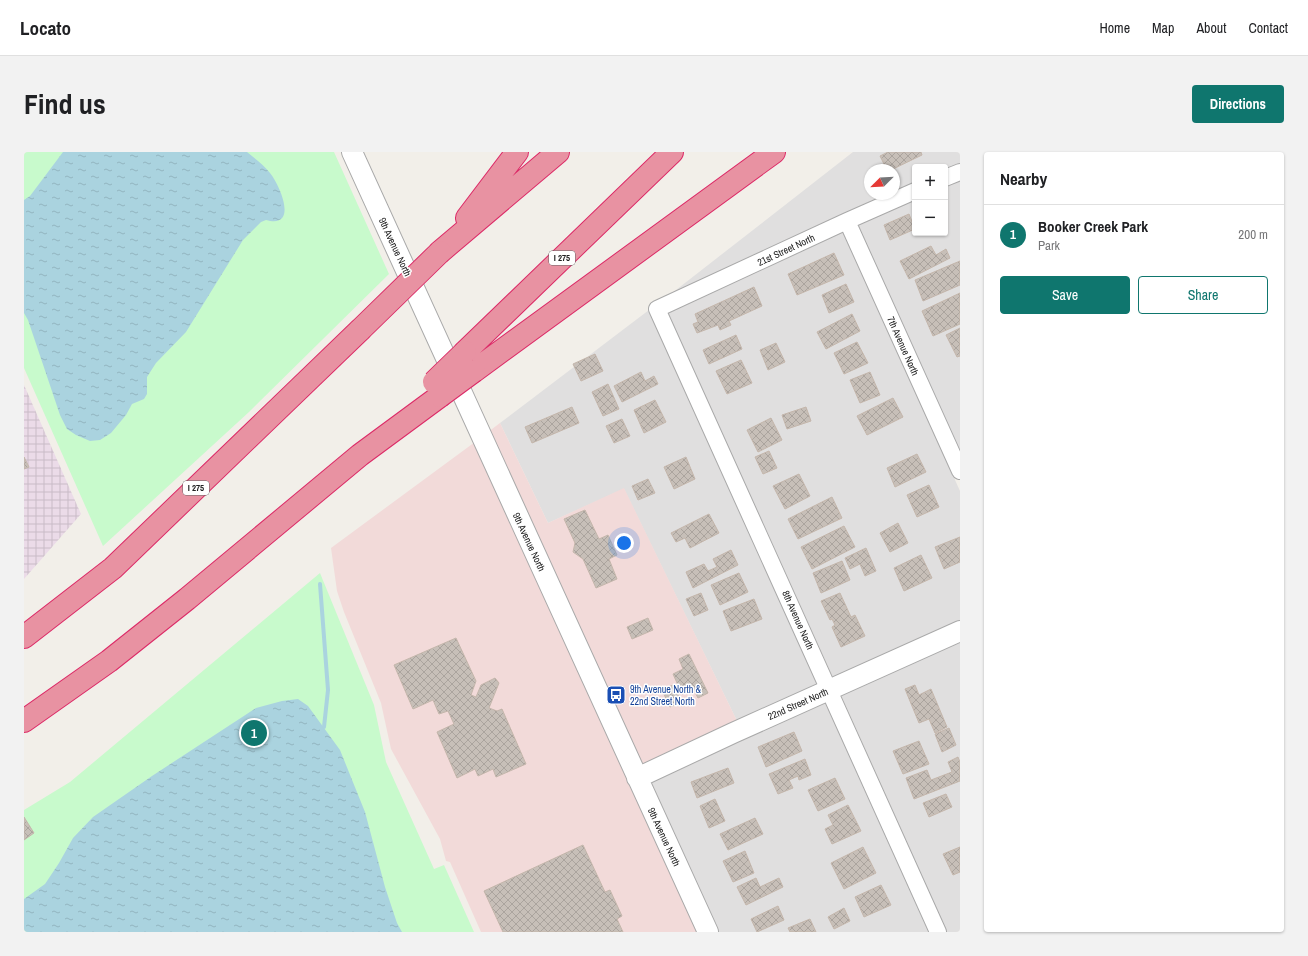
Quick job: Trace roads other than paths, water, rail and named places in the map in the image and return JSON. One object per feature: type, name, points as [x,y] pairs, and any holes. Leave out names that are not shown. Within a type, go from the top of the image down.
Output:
[{"type":"highway","points":[[440,252],[517,152]]},
{"type":"highway","name":"I 275","points":[[24,637],[113,568],[440,252],[558,152]]},
{"type":"highway","name":"I 275","points":[[24,721],[109,661],[187,600],[470,362],[666,158],[677,152]]},
{"type":"highway","points":[[470,362],[774,152]]},
{"type":"street","name":"9th Avenue North","points":[[352,152],[708,932]]},
{"type":"street","points":[[948,177],[960,172]]},
{"type":"street","name":"21st Street North","points":[[657,309],[912,192]]},
{"type":"street","name":"7th Avenue North","points":[[847,221],[960,472]]},
{"type":"street","name":"8th Avenue North","points":[[657,309],[938,932]]},
{"type":"street","name":"22nd Street North","points":[[637,778],[960,631]]},
{"type":"water","points":[[63,152],[247,152],[262,164],[270,173],[278,187],[284,204],[282,218],[276,221],[266,220],[261,222],[243,240],[186,332],[156,363],[147,377],[147,394],[144,399],[132,404],[126,415],[111,433],[100,440],[90,441],[67,429],[60,415],[28,320],[24,313],[24,200],[30,196]]},
{"type":"water","points":[[298,699],[308,706],[340,750],[365,812],[385,887],[397,923],[402,932],[24,932],[24,899],[45,884],[73,838],[93,817],[152,776],[256,708],[282,701]]},
{"type":"waterway","points":[[320,584],[328,690],[324,727]]},
{"type":"place","name":"9th Avenue North & 22nd Street North","points":[[616,695]]},
{"type":"place","name":"Booker Creek Park","points":[[254,733]]}]
